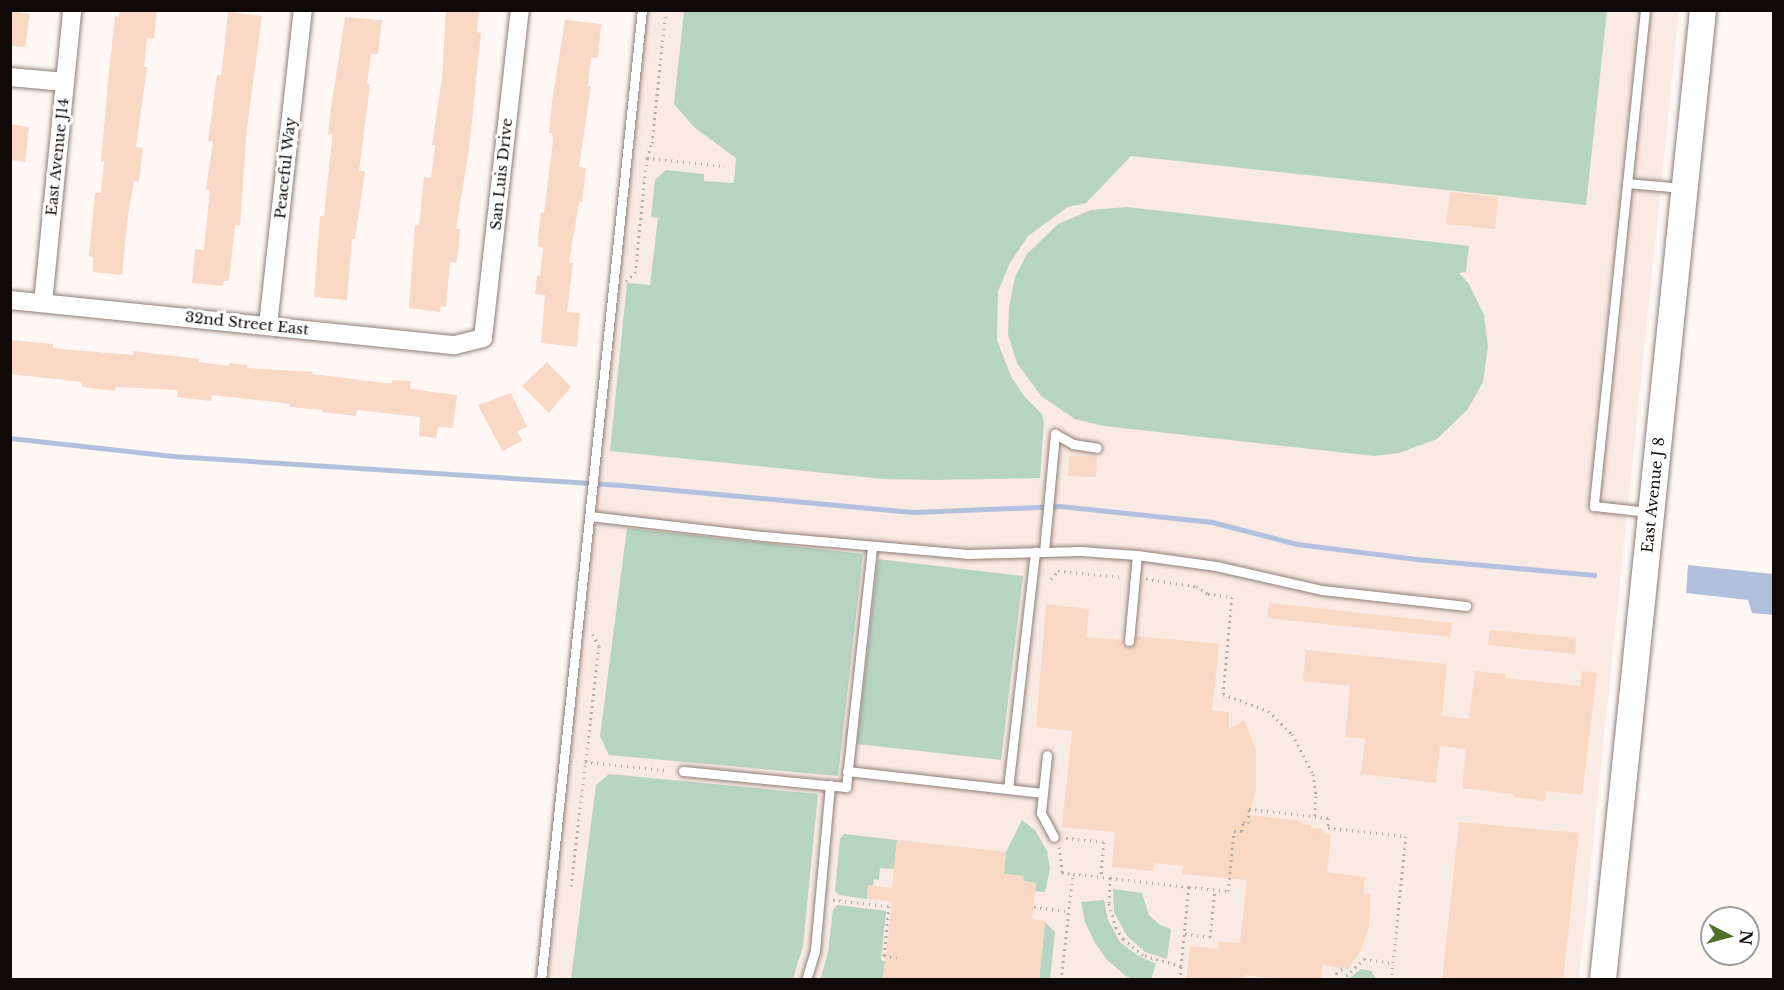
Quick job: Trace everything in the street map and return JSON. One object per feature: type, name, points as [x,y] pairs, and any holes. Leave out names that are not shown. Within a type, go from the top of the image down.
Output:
[{"type":"street","name":"East Avenue J14","points":[[43,303],[72,10]]},
{"type":"street","name":"Peaceful Way","points":[[267,325],[303,10]]},
{"type":"street","name":"San Luis Drive","points":[[483,339],[520,10]]},
{"type":"street","name":"East Avenue J 8","points":[[1603,980],[1703,10]]},
{"type":"street","points":[[10,77],[65,82]]},
{"type":"street","name":"32nd Street East","points":[[10,300],[455,345],[483,339]]},
{"type":"lane","points":[[540,980],[642,10]]},
{"type":"lane","points":[[1645,10],[1594,506],[1651,512]]},
{"type":"lane","points":[[1627,183],[1685,188]]},
{"type":"lane","points":[[1008,789],[1055,434],[1073,444],[1096,447]]},
{"type":"lane","points":[[589,516],[967,554],[1040,552],[1137,555],[1216,566],[1322,590],[1466,606]]},
{"type":"lane","points":[[683,771],[846,787],[872,546]]},
{"type":"lane","points":[[1129,641],[1137,555]]},
{"type":"lane","points":[[1047,755],[1041,813],[1054,837]]},
{"type":"lane","points":[[847,771],[1043,793]]},
{"type":"lane","points":[[806,980],[815,950],[830,785]]},
{"type":"path","points":[[625,283],[635,273],[666,10]]},
{"type":"path","points":[[647,158],[725,166]]},
{"type":"path","points":[[1051,579],[1058,571],[1134,578],[1196,586],[1208,594],[1232,597],[1223,694],[1268,711],[1292,734],[1313,774],[1317,796],[1315,817]]},
{"type":"path","points":[[571,886],[599,646],[588,627]]},
{"type":"path","points":[[585,762],[666,770]]},
{"type":"path","points":[[1101,877],[1104,842],[1054,837],[1061,857],[1062,873],[1228,891],[1234,831],[1242,831],[1243,822],[1248,823],[1249,809],[1329,818],[1328,828],[1406,836],[1391,980]]},
{"type":"path","points":[[1061,980],[1073,874]]},
{"type":"path","points":[[1110,878],[1109,903],[1116,928],[1123,939],[1143,955],[1181,966]]},
{"type":"path","points":[[1180,980],[1189,887]]},
{"type":"path","points":[[1184,934],[1210,937],[1215,890]]},
{"type":"path","points":[[820,898],[889,906],[884,956],[897,958]]},
{"type":"path","points":[[1034,907],[1069,911]]},
{"type":"path","points":[[1342,980],[1364,959],[1393,963]]},
{"type":"path","points":[[1337,980],[1336,973],[1343,968]]},
{"type":"shaded area","points":[[639,11],[1679,11],[1579,979],[534,980]]},
{"type":"green space","points":[[684,10],[1607,11],[1586,205],[1131,156],[1086,203],[1068,207],[1028,236],[1010,263],[998,291],[997,340],[1011,376],[1024,396],[1042,414],[1044,422],[1040,478],[934,480],[883,479],[610,451],[627,283],[650,285],[658,218],[651,217],[655,180],[666,170],[704,174],[704,181],[734,183],[736,158],[695,128],[674,104]]},
{"type":"green space","points":[[1127,207],[1469,246],[1466,272],[1459,273],[1469,284],[1484,315],[1488,347],[1483,382],[1468,409],[1437,439],[1399,453],[1374,456],[1104,426],[1075,419],[1041,396],[1017,363],[1008,335],[1009,307],[1015,277],[1027,254],[1058,224],[1091,210]]},
{"type":"green space","points":[[627,528],[863,554],[838,776],[609,755],[600,736]]},
{"type":"green space","points":[[878,559],[1023,576],[1001,760],[857,744]]},
{"type":"green space","points":[[609,774],[818,794],[803,946],[793,979],[571,979],[596,785]]},
{"type":"green space","points":[[1022,820],[1035,830],[1047,851],[1050,869],[1045,892],[1035,891],[1036,883],[1023,881],[1023,876],[1004,874],[1006,852]]},
{"type":"green space","points":[[844,834],[897,840],[894,869],[880,868],[879,880],[874,879],[873,886],[868,886],[867,899],[839,895],[835,891],[840,839]]},
{"type":"green space","points":[[1113,889],[1142,893],[1149,915],[1160,925],[1171,929],[1167,959],[1145,952],[1127,936],[1114,912]]},
{"type":"green space","points":[[1104,900],[1108,920],[1120,942],[1137,955],[1156,964],[1151,979],[1133,979],[1126,976],[1107,960],[1095,943],[1085,922],[1081,902]]},
{"type":"green space","points":[[838,905],[886,911],[881,960],[885,961],[883,979],[820,980],[828,953],[833,909]]},
{"type":"green space","points":[[1045,922],[1055,932],[1050,979],[1039,980]]},
{"type":"green space","points":[[1361,969],[1371,971],[1376,979],[1348,979]]},
{"type":"water","points":[[1688,565],[1773,574],[1773,615],[1752,613],[1748,600],[1686,593]]},
{"type":"building","points":[[120,10],[157,10],[154,39],[147,38],[144,67],[147,67],[136,147],[143,148],[139,182],[134,181],[128,215],[122,275],[93,272],[93,257],[89,256],[95,193],[101,193],[104,162],[101,162],[115,16],[119,17]]},
{"type":"building","points":[[446,10],[479,10],[477,32],[481,33],[469,149],[456,229],[460,229],[458,254],[456,263],[450,262],[446,307],[441,306],[440,312],[409,308],[415,225],[419,226],[424,177],[431,178],[435,145],[432,145],[442,78]]},
{"type":"building","points":[[10,11],[30,14],[25,47],[10,46]]},
{"type":"building","points":[[228,12],[262,16],[247,127],[240,226],[235,225],[229,281],[224,281],[223,286],[192,283],[195,249],[204,250],[210,190],[206,189],[213,142],[208,141],[217,75],[221,75]]},
{"type":"building","points":[[345,17],[382,20],[378,54],[371,54],[367,84],[370,85],[359,171],[365,171],[355,239],[352,239],[347,300],[314,297],[320,216],[324,216],[332,140],[332,134],[328,134],[330,115]]},
{"type":"building","points":[[565,20],[601,24],[598,58],[591,57],[588,86],[591,86],[579,167],[586,168],[582,202],[579,202],[569,263],[573,263],[567,312],[580,313],[577,347],[541,343],[545,295],[535,294],[537,275],[540,276],[543,248],[538,247],[541,212],[544,213],[553,141],[552,133],[549,133],[552,102]]},
{"type":"building","points":[[10,124],[29,127],[25,162],[10,160]]},
{"type":"building","points":[[1450,192],[1498,197],[1495,229],[1446,224]]},
{"type":"building","points":[[10,340],[53,344],[53,348],[60,349],[133,355],[133,351],[199,359],[199,362],[229,366],[229,363],[247,365],[247,368],[313,372],[312,374],[385,383],[392,383],[392,380],[411,381],[410,389],[457,395],[453,428],[438,427],[436,438],[419,436],[420,417],[357,410],[356,416],[290,407],[290,404],[212,395],[211,401],[177,397],[178,390],[116,387],[115,391],[82,387],[82,382],[10,374]]},
{"type":"building","points":[[547,362],[571,387],[549,413],[522,386]]},
{"type":"building","points":[[511,393],[527,427],[517,431],[522,441],[502,451],[478,405]]},
{"type":"building","points":[[1069,456],[1097,457],[1096,477],[1068,476]]},
{"type":"building","points":[[1269,603],[1452,623],[1451,637],[1267,618]]},
{"type":"building","points":[[1046,604],[1089,609],[1086,637],[1122,640],[1128,648],[1134,645],[1136,636],[1219,644],[1212,711],[1229,712],[1229,729],[1244,720],[1256,750],[1256,790],[1249,815],[1302,821],[1301,824],[1311,825],[1311,828],[1324,829],[1323,834],[1331,835],[1327,872],[1365,877],[1363,893],[1370,894],[1369,927],[1361,950],[1348,969],[1322,965],[1321,980],[1283,980],[1245,975],[1244,980],[1186,980],[1190,946],[1218,949],[1219,941],[1240,943],[1247,880],[1182,874],[1183,866],[1154,863],[1153,871],[1112,867],[1115,832],[1062,827],[1072,731],[1036,727]]},
{"type":"building","points":[[1490,630],[1576,638],[1575,654],[1488,645]]},
{"type":"building","points":[[1306,650],[1447,664],[1442,716],[1469,719],[1475,671],[1506,674],[1506,678],[1580,686],[1582,671],[1597,673],[1582,795],[1546,791],[1545,801],[1514,797],[1514,794],[1462,788],[1466,749],[1440,746],[1436,783],[1361,774],[1365,739],[1345,737],[1350,686],[1303,681]]},
{"type":"building","points":[[1459,822],[1579,833],[1563,980],[1442,980]]},
{"type":"building","points":[[897,840],[1006,852],[1004,874],[1024,876],[1023,881],[1036,883],[1032,919],[1045,921],[1039,980],[883,980],[892,901],[867,899],[868,885],[892,888]]},
{"type":"waterway","points":[[10,438],[173,456],[621,485],[913,512],[1060,506],[1212,522],[1297,544],[1416,559],[1594,575]]}]
